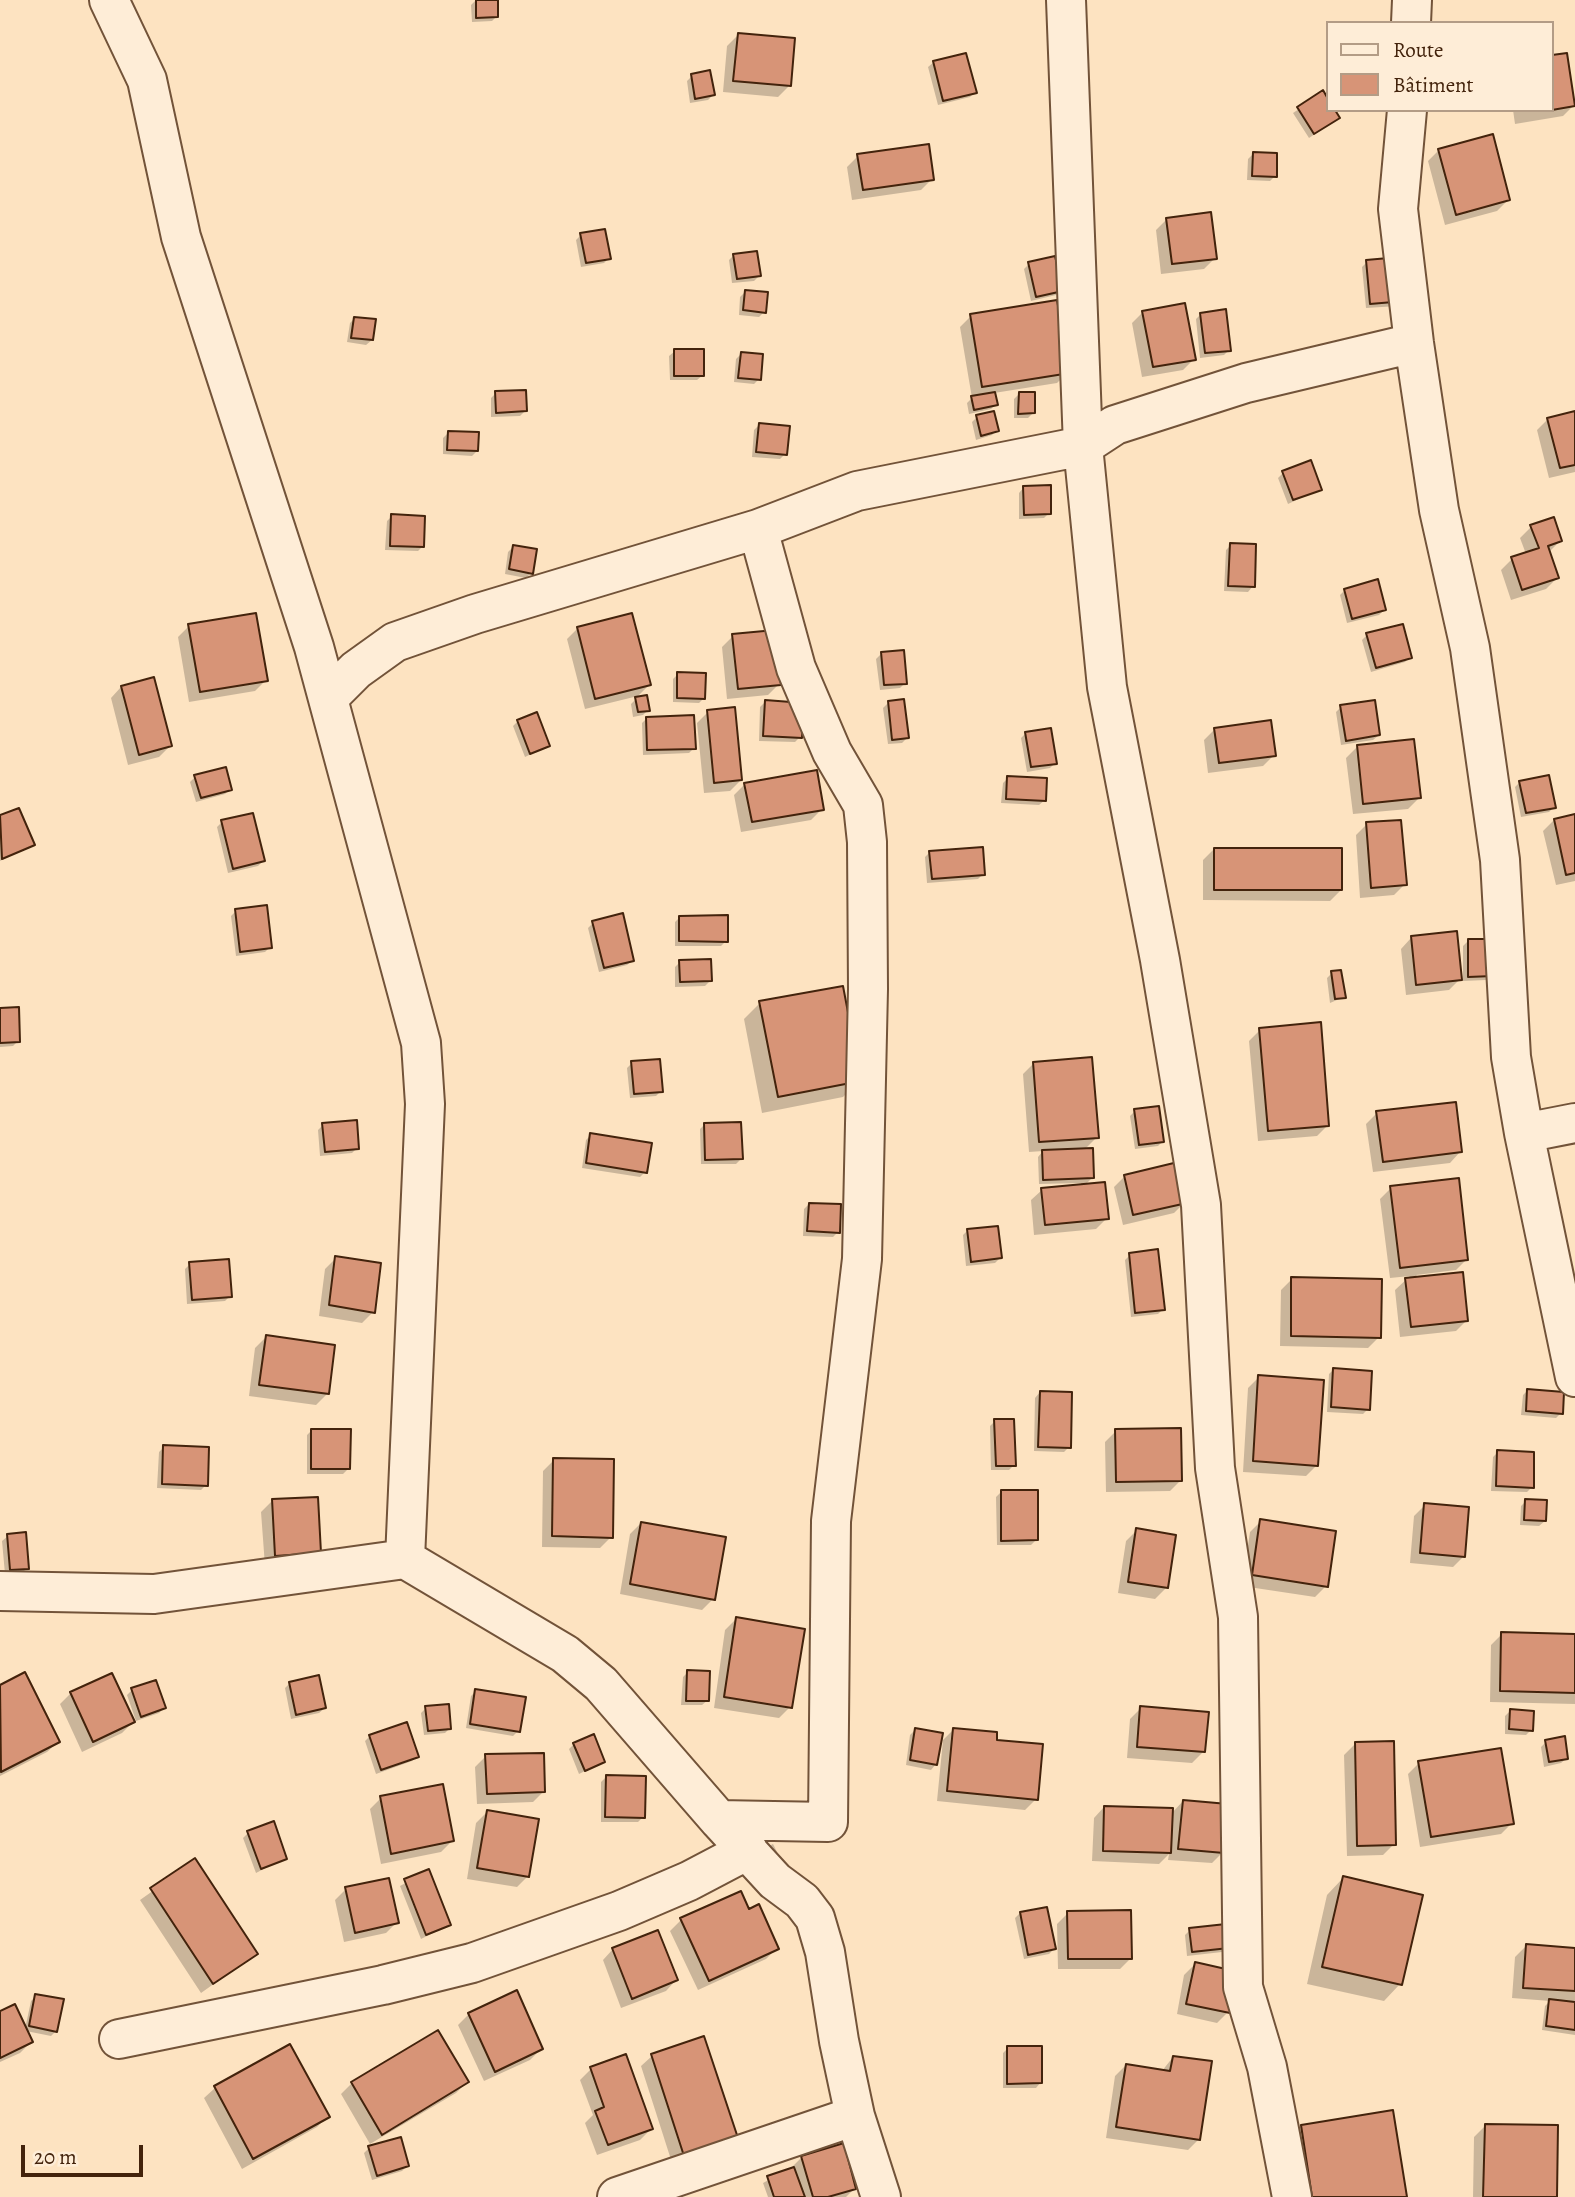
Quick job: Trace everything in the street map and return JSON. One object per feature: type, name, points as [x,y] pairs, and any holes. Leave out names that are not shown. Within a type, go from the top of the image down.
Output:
[{"type":"street","points":[[109,0],[147,80],[181,237],[328,698],[421,1043],[425,1104],[405,1559]]},
{"type":"street","points":[[1066,0],[1083,446],[1107,687],[1160,960],[1201,1205],[1215,1468],[1238,1617],[1243,1987],[1267,2067],[1292,2197]]},
{"type":"street","points":[[1411,21],[1412,0]]},
{"type":"street","points":[[1407,112],[1398,209],[1414,343],[1439,510],[1470,648],[1498,846],[1511,1056],[1524,1133],[1575,1377]]},
{"type":"street","points":[[328,698],[356,670],[395,642],[566,584],[758,529],[856,491],[1083,446],[1115,425],[1246,383],[1414,343]]},
{"type":"street","points":[[719,1820],[828,1822],[831,1521],[862,1259],[868,989],[867,842],[863,805],[832,752],[796,668],[758,529]]},
{"type":"street","points":[[1524,1133],[1575,1123]]},
{"type":"street","points":[[0,1591],[154,1594],[405,1559],[565,1654],[601,1684],[719,1820],[775,1881],[802,1901],[815,1918],[825,1952],[855,2116],[881,2197]]},
{"type":"street","points":[[119,2039],[383,1985],[472,1963],[619,1911],[689,1881],[748,1850]]},
{"type":"street","points":[[617,2197],[855,2116]]},
{"type":"building","points":[[476,0],[498,0],[498,17],[476,18]]},
{"type":"building","points":[[738,33],[795,38],[791,86],[733,81]]},
{"type":"building","points":[[966,53],[977,93],[943,101],[933,61]]},
{"type":"building","points":[[1567,53],[1575,106],[1554,110],[1554,55]]},
{"type":"building","points":[[710,70],[715,95],[695,99],[691,74]]},
{"type":"building","points":[[1323,90],[1326,95],[1326,112],[1336,112],[1340,118],[1314,134],[1297,107]]},
{"type":"building","points":[[1493,134],[1510,200],[1456,215],[1438,149]]},
{"type":"building","points":[[929,144],[934,180],[863,190],[857,154]]},
{"type":"building","points":[[1253,152],[1277,153],[1277,177],[1252,176]]},
{"type":"building","points":[[1211,212],[1217,259],[1172,264],[1166,218]]},
{"type":"building","points":[[605,229],[611,259],[586,263],[580,233]]},
{"type":"building","points":[[757,251],[761,276],[737,279],[733,254]]},
{"type":"building","points":[[1055,256],[1063,291],[1036,297],[1028,262]]},
{"type":"building","points":[[1400,257],[1405,301],[1370,304],[1366,260]]},
{"type":"building","points":[[745,290],[768,292],[766,313],[743,310]]},
{"type":"building","points":[[1057,300],[1070,373],[982,387],[970,314]]},
{"type":"building","points":[[1185,303],[1196,360],[1153,367],[1142,311]]},
{"type":"building","points":[[1226,309],[1231,351],[1205,353],[1200,313]]},
{"type":"building","points":[[354,317],[376,319],[373,340],[351,338]]},
{"type":"building","points":[[674,349],[704,349],[704,376],[674,376]]},
{"type":"building","points":[[741,352],[763,354],[761,380],[738,378]]},
{"type":"building","points":[[526,390],[527,411],[496,413],[495,391]]},
{"type":"building","points":[[995,392],[998,405],[974,410],[971,396]]},
{"type":"building","points":[[1019,392],[1035,392],[1035,413],[1018,414]]},
{"type":"building","points":[[994,411],[999,431],[981,436],[976,415]]},
{"type":"building","points":[[1575,411],[1575,465],[1560,468],[1547,418]]},
{"type":"building","points":[[759,423],[790,426],[787,455],[756,452]]},
{"type":"building","points":[[448,431],[479,432],[478,451],[447,450]]},
{"type":"building","points":[[1311,460],[1322,490],[1293,500],[1282,471]]},
{"type":"building","points":[[1051,485],[1051,514],[1024,515],[1023,486]]},
{"type":"building","points":[[391,514],[425,516],[424,547],[390,546]]},
{"type":"building","points":[[1554,517],[1562,541],[1548,546],[1559,578],[1522,590],[1511,557],[1539,548],[1530,525]]},
{"type":"building","points":[[1230,543],[1256,544],[1255,587],[1228,586]]},
{"type":"building","points":[[513,545],[537,549],[533,574],[509,569]]},
{"type":"building","points":[[1378,579],[1386,610],[1352,619],[1344,589]]},
{"type":"building","points":[[256,613],[268,681],[200,692],[188,624]]},
{"type":"building","points":[[632,613],[651,685],[595,699],[577,627]]},
{"type":"building","points":[[1403,624],[1412,658],[1376,668],[1366,633]]},
{"type":"building","points":[[775,630],[781,685],[738,689],[732,634]]},
{"type":"building","points":[[904,650],[907,684],[884,685],[881,652]]},
{"type":"building","points":[[677,672],[706,673],[705,699],[677,698]]},
{"type":"building","points":[[154,677],[172,746],[139,755],[121,686]]},
{"type":"building","points":[[647,695],[650,711],[638,712],[635,697]]},
{"type":"building","points":[[904,699],[909,738],[892,740],[888,701]]},
{"type":"building","points":[[765,700],[804,703],[802,738],[763,736]]},
{"type":"building","points":[[1375,700],[1380,735],[1346,741],[1340,705]]},
{"type":"building","points":[[735,707],[742,780],[714,783],[707,710]]},
{"type":"building","points":[[537,712],[550,746],[530,754],[517,720]]},
{"type":"building","points":[[694,715],[696,749],[647,750],[646,717]]},
{"type":"building","points":[[1271,720],[1276,756],[1219,763],[1214,728]]},
{"type":"building","points":[[1051,728],[1057,764],[1031,767],[1025,732]]},
{"type":"building","points":[[1414,739],[1421,798],[1363,804],[1357,745]]},
{"type":"building","points":[[226,767],[232,790],[201,798],[194,775]]},
{"type":"building","points":[[817,770],[824,810],[752,822],[744,783]]},
{"type":"building","points":[[1549,775],[1556,808],[1526,813],[1519,781]]},
{"type":"building","points":[[1007,776],[1047,778],[1046,801],[1006,799]]},
{"type":"building","points":[[19,808],[35,845],[2,859],[0,815]]},
{"type":"building","points":[[253,813],[265,861],[233,869],[221,820]]},
{"type":"building","points":[[1575,814],[1575,873],[1566,875],[1554,819]]},
{"type":"building","points":[[1401,820],[1407,885],[1371,888],[1366,822]]},
{"type":"building","points":[[983,847],[985,875],[932,879],[929,851]]},
{"type":"building","points":[[1214,848],[1342,848],[1342,890],[1214,890]]},
{"type":"building","points":[[267,905],[272,948],[240,952],[235,909]]},
{"type":"building","points":[[623,913],[634,961],[604,968],[592,921]]},
{"type":"building","points":[[728,915],[728,942],[679,941],[679,916]]},
{"type":"building","points":[[1457,931],[1462,980],[1416,985],[1411,936]]},
{"type":"building","points":[[1468,939],[1493,939],[1493,976],[1468,977]]},
{"type":"building","points":[[711,959],[712,981],[680,982],[679,960]]},
{"type":"building","points":[[1341,970],[1346,998],[1335,999],[1331,971]]},
{"type":"building","points":[[843,986],[861,1081],[778,1097],[759,1001]]},
{"type":"building","points":[[19,1007],[20,1042],[0,1043],[0,1008]]},
{"type":"building","points":[[1321,1022],[1329,1126],[1268,1131],[1259,1028]]},
{"type":"building","points":[[1092,1057],[1099,1138],[1039,1142],[1033,1062]]},
{"type":"building","points":[[660,1059],[663,1092],[634,1094],[631,1061]]},
{"type":"building","points":[[1456,1102],[1462,1152],[1383,1162],[1376,1111]]},
{"type":"building","points":[[1159,1106],[1164,1142],[1139,1145],[1134,1109]]},
{"type":"building","points":[[357,1120],[359,1149],[325,1152],[322,1123]]},
{"type":"building","points":[[741,1122],[743,1159],[705,1160],[704,1123]]},
{"type":"building","points":[[590,1133],[652,1143],[647,1173],[586,1163]]},
{"type":"building","points":[[1093,1148],[1094,1178],[1043,1180],[1042,1150]]},
{"type":"building","points":[[1178,1162],[1187,1203],[1133,1215],[1124,1175]]},
{"type":"building","points":[[1459,1178],[1468,1260],[1400,1268],[1390,1186]]},
{"type":"building","points":[[1105,1182],[1109,1219],[1045,1225],[1041,1188]]},
{"type":"building","points":[[809,1203],[841,1204],[840,1233],[807,1231]]},
{"type":"building","points":[[998,1226],[1002,1258],[971,1262],[967,1229]]},
{"type":"building","points":[[1158,1249],[1165,1310],[1135,1313],[1129,1253]]},
{"type":"building","points":[[335,1256],[381,1263],[375,1313],[329,1305]]},
{"type":"building","points":[[229,1259],[232,1297],[192,1300],[189,1262]]},
{"type":"building","points":[[1463,1272],[1468,1321],[1411,1327],[1405,1278]]},
{"type":"building","points":[[1291,1277],[1382,1279],[1381,1338],[1291,1336]]},
{"type":"building","points":[[266,1335],[335,1345],[329,1394],[259,1385]]},
{"type":"building","points":[[1333,1368],[1372,1371],[1370,1410],[1331,1407]]},
{"type":"building","points":[[1258,1375],[1324,1380],[1318,1466],[1253,1461]]},
{"type":"building","points":[[1527,1389],[1564,1392],[1563,1414],[1526,1411]]},
{"type":"building","points":[[1040,1391],[1072,1392],[1071,1448],[1038,1447]]},
{"type":"building","points":[[994,1419],[1014,1419],[1016,1466],[996,1466]]},
{"type":"building","points":[[1181,1428],[1182,1481],[1116,1482],[1115,1429]]},
{"type":"building","points":[[311,1429],[351,1429],[350,1469],[311,1469]]},
{"type":"building","points":[[163,1445],[209,1447],[208,1486],[162,1484]]},
{"type":"building","points":[[1497,1450],[1534,1452],[1534,1488],[1496,1486]]},
{"type":"building","points":[[553,1458],[614,1459],[613,1538],[552,1536]]},
{"type":"building","points":[[1001,1490],[1038,1490],[1038,1540],[1001,1541]]},
{"type":"building","points":[[318,1497],[321,1553],[275,1556],[272,1499]]},
{"type":"building","points":[[1525,1499],[1547,1500],[1546,1521],[1524,1520]]},
{"type":"building","points":[[1424,1503],[1469,1507],[1465,1557],[1420,1553]]},
{"type":"building","points":[[1260,1519],[1336,1531],[1328,1587],[1252,1575]]},
{"type":"building","points":[[641,1522],[726,1537],[715,1600],[630,1584]]},
{"type":"building","points":[[1136,1528],[1176,1535],[1168,1588],[1128,1582]]},
{"type":"building","points":[[26,1532],[29,1569],[10,1570],[7,1534]]},
{"type":"building","points":[[736,1617],[805,1629],[792,1708],[724,1697]]},
{"type":"building","points":[[1501,1632],[1575,1634],[1575,1693],[1500,1691]]},
{"type":"building","points":[[687,1670],[710,1671],[709,1701],[686,1701]]},
{"type":"building","points":[[25,1672],[60,1742],[1,1772],[0,1685]]},
{"type":"building","points":[[112,1673],[135,1722],[93,1742],[70,1692]]},
{"type":"building","points":[[319,1675],[326,1708],[296,1715],[289,1682]]},
{"type":"building","points":[[156,1680],[166,1708],[141,1717],[131,1688]]},
{"type":"building","points":[[475,1689],[526,1697],[520,1732],[470,1724]]},
{"type":"building","points":[[449,1704],[451,1729],[428,1731],[425,1706]]},
{"type":"building","points":[[1140,1706],[1209,1712],[1205,1752],[1137,1747]]},
{"type":"building","points":[[1510,1709],[1534,1711],[1533,1731],[1509,1729]]},
{"type":"building","points":[[407,1722],[419,1757],[381,1770],[369,1735]]},
{"type":"building","points":[[915,1728],[943,1733],[937,1765],[910,1760]]},
{"type":"building","points":[[953,1728],[997,1732],[997,1740],[1043,1744],[1038,1800],[947,1791]]},
{"type":"building","points":[[594,1734],[605,1762],[585,1771],[573,1743]]},
{"type":"building","points":[[1565,1736],[1568,1759],[1549,1762],[1545,1740]]},
{"type":"building","points":[[1394,1741],[1396,1845],[1357,1846],[1355,1742]]},
{"type":"building","points":[[1501,1748],[1514,1824],[1431,1837],[1418,1761]]},
{"type":"building","points":[[544,1753],[545,1792],[487,1794],[485,1754]]},
{"type":"building","points":[[606,1775],[646,1776],[645,1818],[605,1817]]},
{"type":"building","points":[[443,1784],[454,1841],[391,1854],[380,1796]]},
{"type":"building","points":[[1183,1800],[1228,1804],[1224,1853],[1178,1849]]},
{"type":"building","points":[[1104,1806],[1173,1808],[1171,1853],[1103,1851]]},
{"type":"building","points":[[487,1810],[539,1819],[529,1877],[477,1868]]},
{"type":"building","points":[[274,1821],[287,1859],[261,1869],[247,1831]]},
{"type":"building","points":[[195,1858],[258,1954],[213,1984],[150,1888]]},
{"type":"building","points":[[429,1869],[451,1925],[426,1935],[404,1879]]},
{"type":"building","points":[[1343,1876],[1423,1895],[1402,1985],[1322,1967]]},
{"type":"building","points":[[389,1878],[399,1923],[355,1933],[345,1887]]},
{"type":"building","points":[[741,1891],[749,1909],[759,1904],[779,1949],[709,1981],[680,1918]]},
{"type":"building","points":[[1047,1907],[1056,1949],[1028,1955],[1020,1912]]},
{"type":"building","points":[[1131,1910],[1132,1959],[1068,1959],[1067,1911]]},
{"type":"building","points":[[1226,1924],[1229,1948],[1192,1952],[1189,1928]]},
{"type":"building","points":[[658,1930],[678,1980],[632,1999],[612,1948]]},
{"type":"building","points":[[1526,1944],[1575,1948],[1575,1991],[1523,1988]]},
{"type":"building","points":[[1195,1962],[1239,1972],[1230,2013],[1186,2004]]},
{"type":"building","points":[[517,1990],[543,2049],[495,2072],[468,2013]]},
{"type":"building","points":[[35,1994],[64,1999],[57,2032],[29,2026]]},
{"type":"building","points":[[1549,1999],[1575,2002],[1575,2030],[1546,2026]]},
{"type":"building","points":[[15,2004],[33,2042],[0,2058],[0,2011]]},
{"type":"building","points":[[438,2030],[469,2082],[382,2135],[351,2082]]},
{"type":"building","points":[[704,2036],[738,2138],[684,2156],[651,2054]]},
{"type":"building","points":[[290,2044],[330,2117],[253,2159],[214,2086]]},
{"type":"building","points":[[1007,2046],[1042,2046],[1042,2083],[1007,2084]]},
{"type":"building","points":[[626,2054],[653,2129],[608,2145],[595,2111],[604,2107],[590,2067]]},
{"type":"building","points":[[1173,2056],[1212,2061],[1200,2140],[1116,2127],[1126,2064],[1170,2071]]},
{"type":"building","points":[[1393,2110],[1407,2197],[1312,2197],[1301,2125]]},
{"type":"building","points":[[1485,2124],[1558,2125],[1557,2197],[1483,2197]]},
{"type":"building","points":[[401,2137],[409,2166],[377,2176],[368,2146]]},
{"type":"building","points":[[844,2143],[856,2189],[828,2197],[813,2197],[801,2156]]},
{"type":"building","points":[[794,2167],[805,2197],[774,2197],[767,2176]]}]
